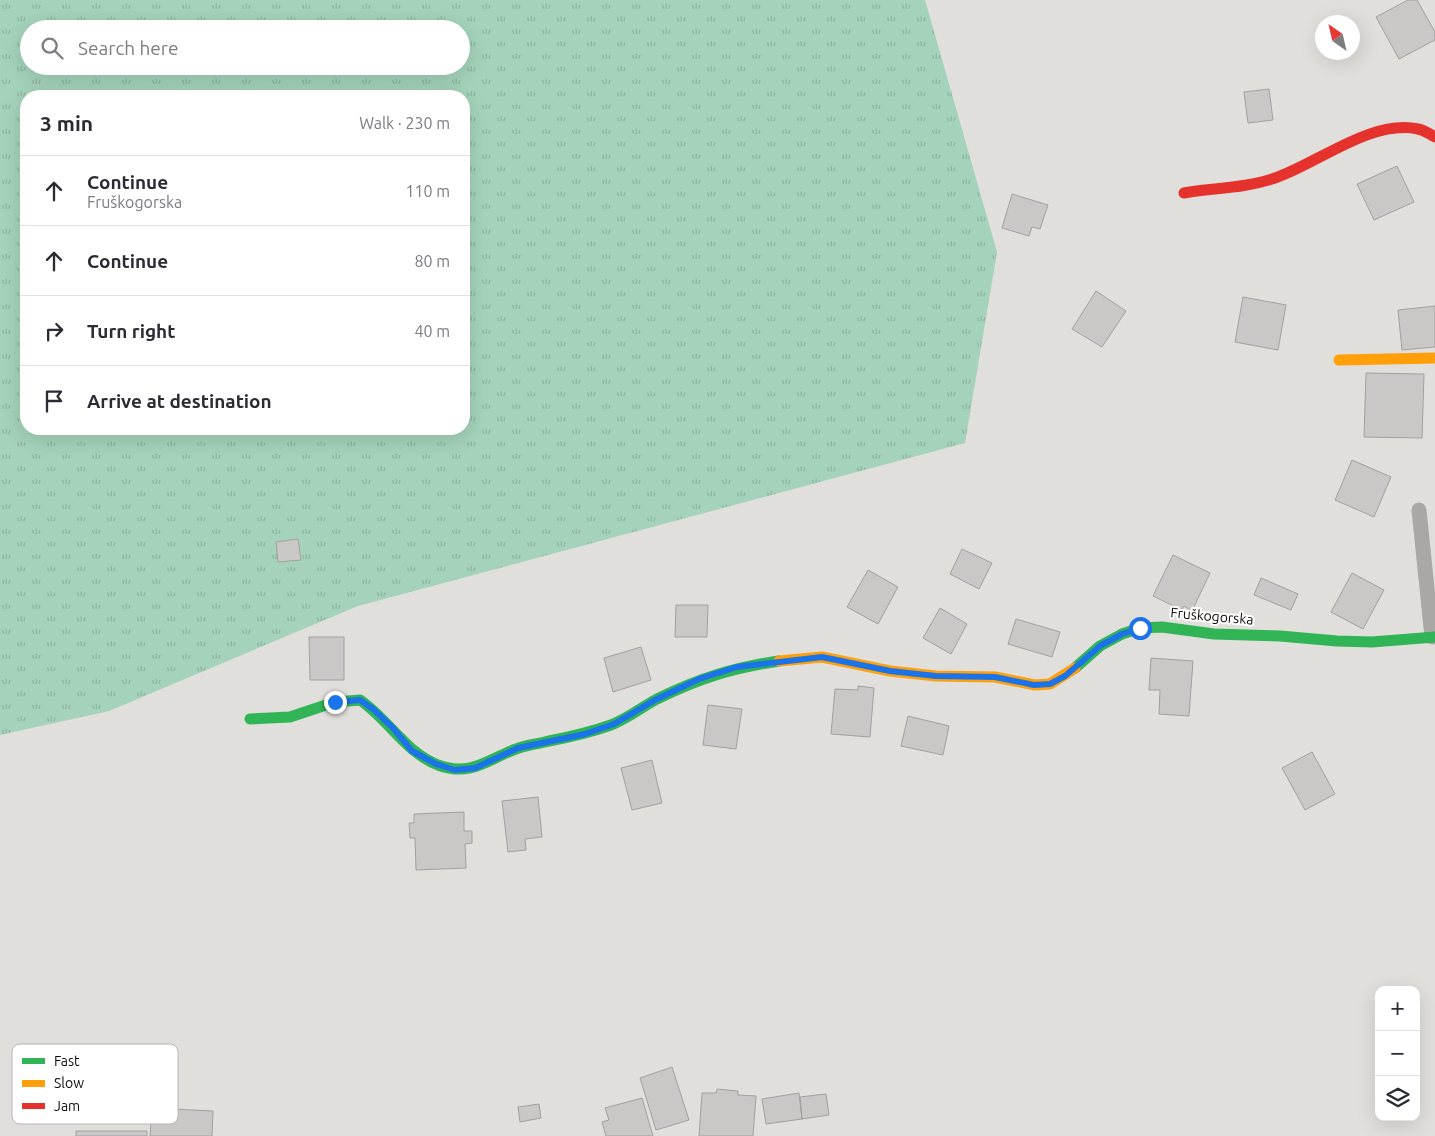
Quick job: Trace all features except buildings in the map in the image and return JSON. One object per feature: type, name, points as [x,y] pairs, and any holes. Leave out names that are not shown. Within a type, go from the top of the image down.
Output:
[{"type":"street","points":[[1184,193],[1274,178],[1312,163],[1349,144],[1392,129],[1411,126],[1427,130],[1435,137]]},
{"type":"street","points":[[1338,360],[1435,358]]},
{"type":"street","name":"Fruškogorska","points":[[250,719],[290,717],[335,702],[360,700],[373,709],[393,728],[412,751],[436,764],[455,770],[475,768],[518,748],[585,734],[614,724],[655,700],[699,679],[737,667],[822,657],[890,671],[936,676],[995,677],[1034,685],[1050,684],[1065,676],[1100,646],[1122,634],[1140,628],[1162,627],[1214,634],[1280,636],[1338,641],[1372,642],[1434,637]]},
{"type":"lane","points":[[1419,510],[1434,637]]},
{"type":"green space","points":[[0,0],[925,0],[997,252],[965,443],[358,606],[109,711],[0,735]]},
{"type":"traffic: fast","points":[[1075,668],[1100,646],[1122,634],[1140,628],[1162,627],[1214,634],[1280,636],[1337,641],[1372,642],[1435,637]]},
{"type":"traffic: fast","points":[[250,719],[290,717],[335,702],[360,700],[379,716],[406,744],[426,759],[438,765],[460,769],[478,766],[520,748],[611,725],[623,720],[657,699],[688,685],[746,667],[779,661]]},
{"type":"traffic: slow","points":[[1339,360],[1435,358]]},
{"type":"traffic: slow","points":[[779,661],[822,657],[890,671],[936,676],[995,677],[1035,685],[1050,684],[1075,668]]},
{"type":"traffic: jam","points":[[1184,193],[1241,186],[1275,178],[1345,144],[1382,130],[1418,129],[1435,137]]},
{"type":"route","points":[[335,702],[360,700],[373,709],[393,728],[412,751],[436,764],[455,770],[475,768],[518,748],[585,734],[614,724],[655,700],[699,679],[737,667],[792,659],[822,657],[846,660],[890,671],[936,676],[995,677],[1034,685],[1050,684],[1065,676],[1100,646],[1122,634],[1140,628]]}]
